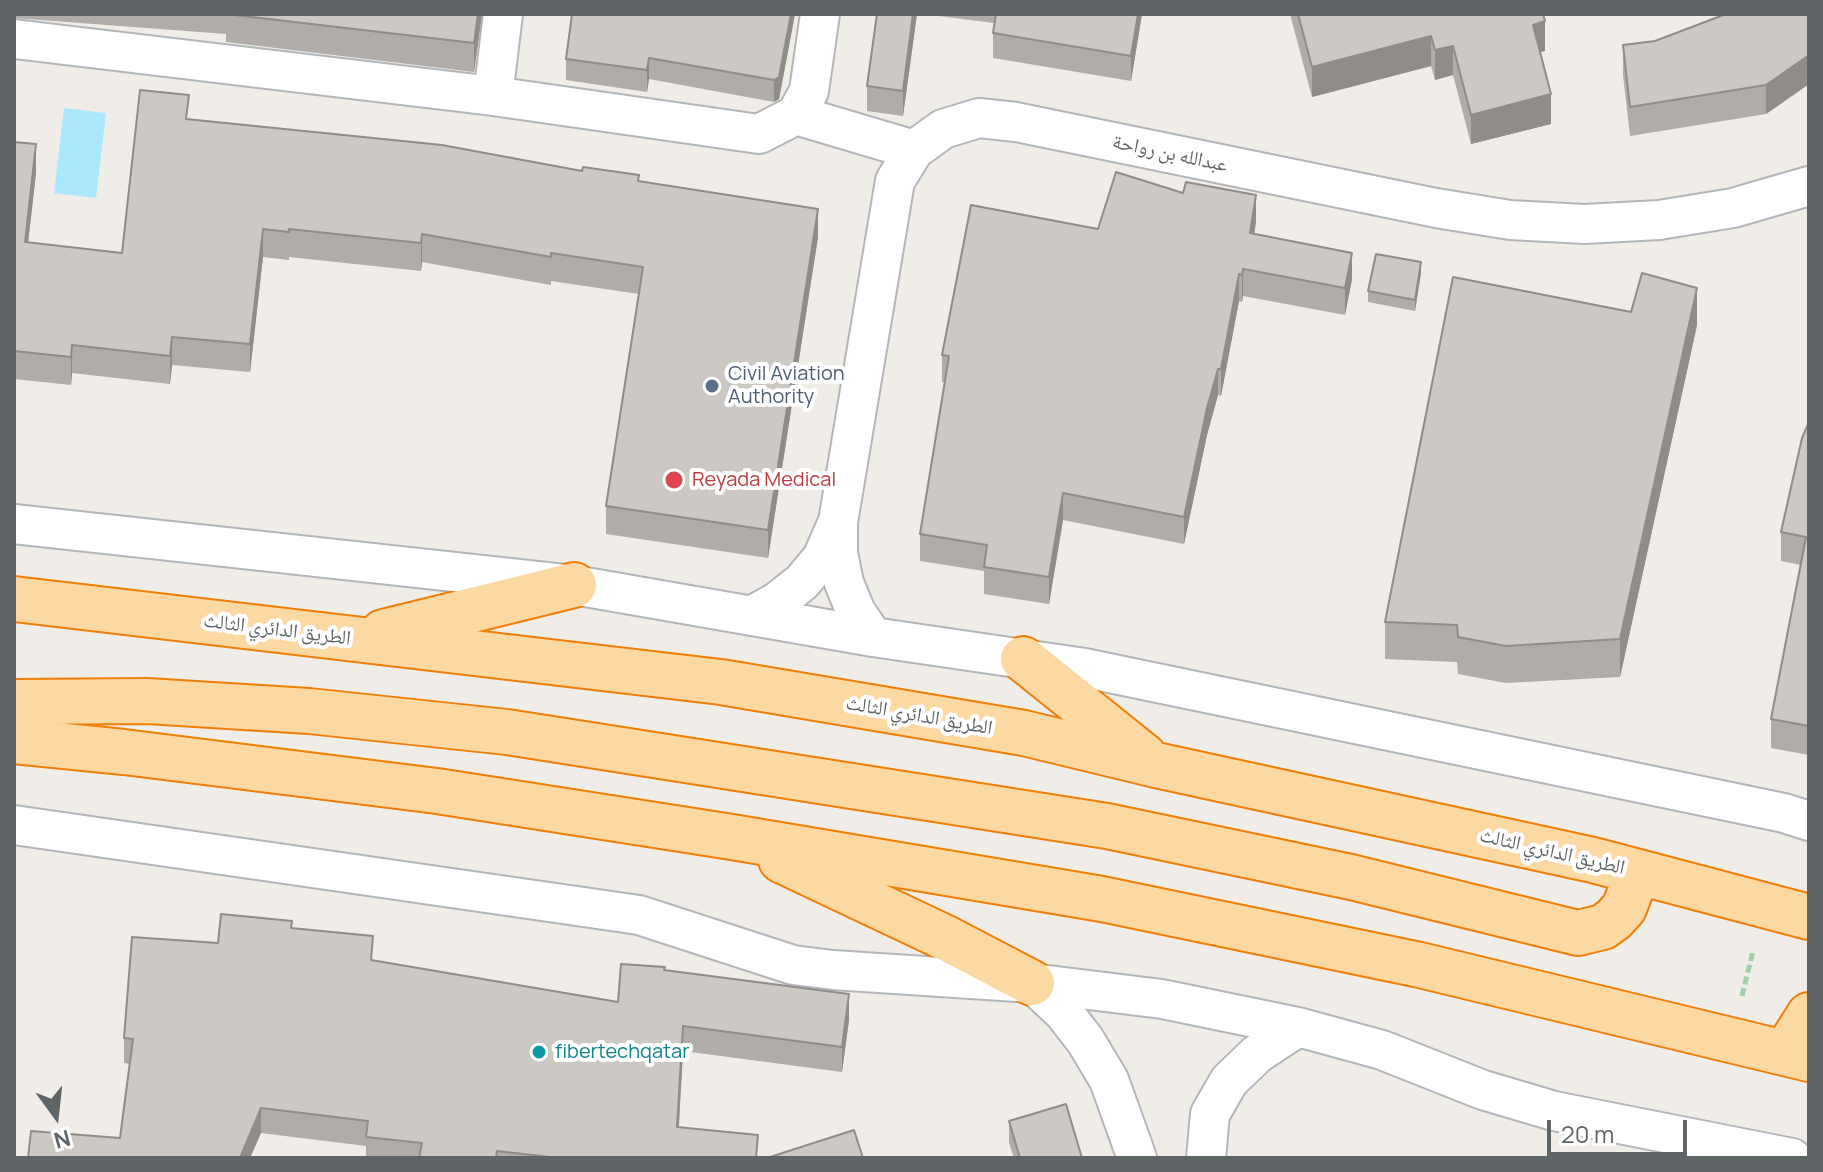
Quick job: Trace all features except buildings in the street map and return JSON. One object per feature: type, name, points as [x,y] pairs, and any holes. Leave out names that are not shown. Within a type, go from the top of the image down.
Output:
[{"type":"highway","points":[[355,639],[574,585]]},
{"type":"highway","name":"الطريق الدائري الثالث","points":[[14,599],[721,682],[1024,733],[1156,765],[1593,860],[1809,917]]},
{"type":"highway","points":[[1023,659],[1156,765]]},
{"type":"highway","points":[[14,702],[147,701],[309,711],[507,732],[1107,826],[1351,877],[1578,933],[1603,927],[1614,919],[1624,908],[1638,872]]},
{"type":"highway","points":[[14,741],[437,791],[1102,899],[1420,965],[1797,1056],[1809,1015]]},
{"type":"highway","points":[[732,837],[948,939],[1032,983]]},
{"type":"street","points":[[493,96],[503,14]]},
{"type":"street","points":[[14,39],[493,96],[759,134],[796,115],[809,91],[820,14]]},
{"type":"street","points":[[796,115],[914,150]]},
{"type":"street","name":"عبدالله بن رواحة","points":[[873,637],[856,612],[844,583],[838,553],[838,522],[895,181],[914,150],[943,129],[979,118],[1016,122],[1436,208],[1510,220],[1585,224],[1659,220],[1733,208],[1809,186]]},
{"type":"street","name":"عبدالله بن رواحة","points":[[751,616],[778,601],[802,582],[822,558],[838,522]]},
{"type":"street","points":[[14,524],[574,585],[873,637],[1137,677],[1809,821]]},
{"type":"street","points":[[14,825],[639,915],[793,965],[1032,983],[1162,999],[1298,1027],[1382,1050],[1483,1090],[1554,1111],[1792,1158]]},
{"type":"street","points":[[1032,983],[1064,1013],[1085,1040],[1109,1080],[1137,1158]]},
{"type":"street","points":[[1206,1158],[1210,1114],[1229,1081],[1257,1054],[1298,1027]]},
{"type":"path","points":[[1732,1040],[1763,904]]},
{"type":"water","points":[[64,108],[106,113],[96,198],[54,193]]},
{"type":"place","name":"Civil Aviation Authority","points":[[712,386]]},
{"type":"place","name":"Reyada Medical","points":[[674,480]]},
{"type":"place","name":"fibertechqatar","points":[[539,1052]]}]
